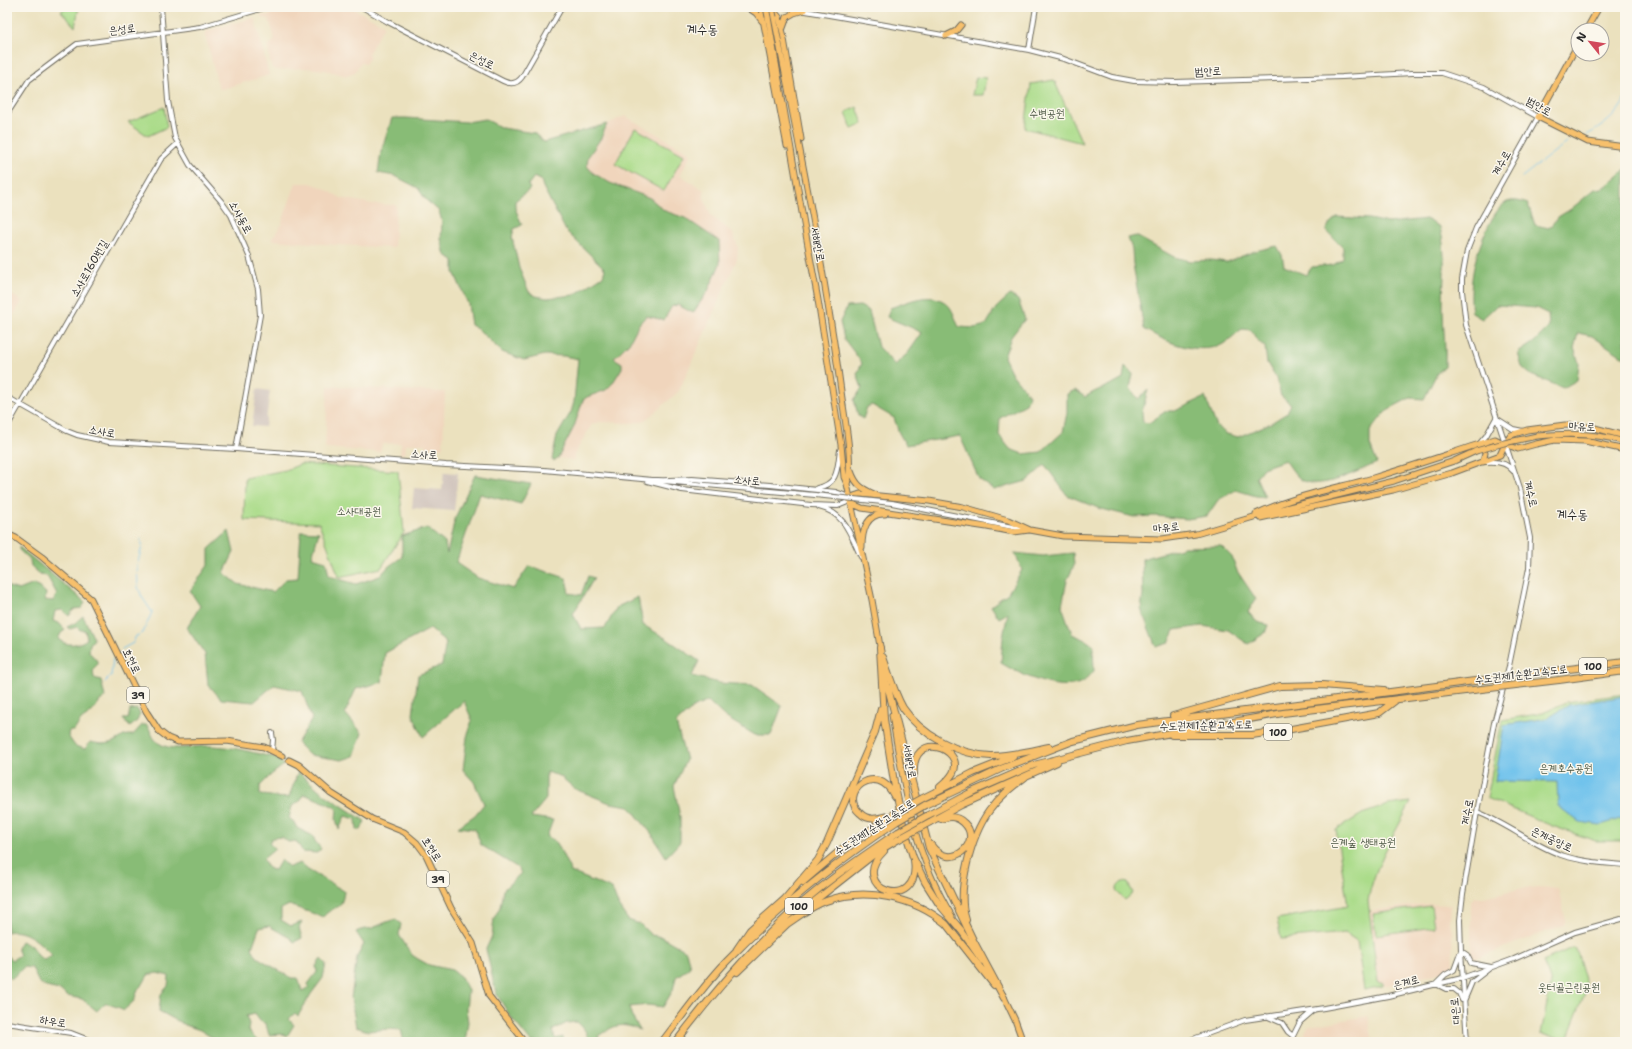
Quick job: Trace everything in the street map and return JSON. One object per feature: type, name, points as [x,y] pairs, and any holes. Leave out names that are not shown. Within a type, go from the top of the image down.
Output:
[{"type":"highway","points":[[880,648],[884,719],[898,804],[913,857],[925,882],[939,904],[961,930]]},
{"type":"highway","points":[[880,648],[897,695],[903,707],[910,718],[930,734],[947,744],[979,754],[1000,756],[1036,750]]},
{"type":"highway","name":"수도권제1순환고속도로","points":[[662,1042],[711,979],[728,961],[809,885],[856,849],[896,822],[925,805],[1003,768],[1073,741],[1130,726],[1157,721],[1280,707],[1625,662]]},
{"type":"highway","name":"수도권제1순환고속도로","points":[[676,1042],[742,961],[786,917],[838,874],[898,832],[928,815],[972,792],[1034,765],[1154,735],[1283,713],[1625,671]]},
{"type":"highway","points":[[784,900],[818,860],[827,843],[875,732],[881,704],[882,679]]},
{"type":"highway","name":"수도권제1순환고속도로","points":[[1157,721],[1280,686],[1322,685],[1397,691]]},
{"type":"highway","points":[[888,688],[925,834],[939,870],[974,942],[1004,998]]},
{"type":"highway","name":"수도권제1순환고속도로","points":[[1154,735],[1252,735],[1379,713],[1396,700]]},
{"type":"highway","points":[[728,961],[750,930],[818,868],[843,848],[894,814],[937,790],[1007,759],[1073,741]]},
{"type":"highway","points":[[915,791],[913,772],[915,759],[922,750],[928,746],[934,746],[946,750],[951,755],[954,762],[953,772],[937,790]]},
{"type":"highway","points":[[712,996],[784,926],[877,852],[961,805],[1074,754]]},
{"type":"highway","points":[[974,942],[965,918],[963,894],[964,879],[974,842],[980,825],[992,807],[1003,794],[1025,777]]},
{"type":"highway","points":[[894,814],[877,819],[869,819],[856,809],[853,803],[855,792],[864,782],[876,779],[886,784],[891,790],[898,804]]},
{"type":"highway","points":[[925,834],[935,851],[944,856],[954,856],[960,854],[967,847],[970,835],[966,825],[958,818],[948,817],[930,822]]},
{"type":"highway","points":[[897,840],[879,856],[874,863],[873,875],[875,881],[881,888],[886,891],[896,893],[905,889],[909,885],[914,875],[913,857]]},
{"type":"highway","points":[[784,926],[812,907],[827,900],[843,896],[873,894],[912,904],[929,912],[946,924],[1004,998]]},
{"type":"main road","points":[[747,7],[756,13],[763,22]]},
{"type":"main road","points":[[766,7],[762,14],[763,22],[780,115],[796,176]]},
{"type":"main road","name":"서해안로","points":[[766,7],[810,253],[841,445],[844,477],[847,484],[872,600],[910,817],[920,848],[938,890],[961,930],[1004,998],[1015,1020],[1023,1042]]},
{"type":"main road","points":[[771,7],[779,17],[783,33],[801,138],[804,175]]},
{"type":"main road","name":"서해안로","points":[[771,7],[818,248],[836,352],[850,476],[847,484]]},
{"type":"main road","points":[[797,7],[804,10]]},
{"type":"main road","points":[[1591,22],[1599,7]]},
{"type":"main road","points":[[783,33],[783,24],[787,17],[804,10]]},
{"type":"main road","points":[[946,36],[956,31],[961,25]]},
{"type":"main road","name":"계수로","points":[[1538,117],[1570,59]]},
{"type":"main road","name":"범안로","points":[[1538,117],[1588,142],[1620,148],[1625,147]]},
{"type":"main road","points":[[1243,520],[1272,516],[1393,490],[1483,462],[1500,456],[1505,444],[1512,435],[1524,431],[1565,425],[1591,427],[1625,436]]},
{"type":"main road","points":[[1524,431],[1520,437],[1521,441],[1528,446]]},
{"type":"main road","name":"마유로","points":[[1030,530],[1063,536],[1162,539],[1196,534],[1281,509],[1394,481],[1504,442],[1555,434],[1604,437],[1625,442]]},
{"type":"main road","points":[[1243,520],[1280,504],[1418,465],[1495,439],[1518,449],[1556,440],[1586,441],[1625,450]]},
{"type":"main road","points":[[1477,445],[1482,447],[1485,451],[1483,462]]},
{"type":"main road","points":[[849,466],[857,484],[876,495]]},
{"type":"main road","points":[[860,494],[929,501],[963,507],[1008,520],[1030,530],[1014,532],[987,526],[862,508],[855,506],[850,499],[860,494]]},
{"type":"main road","points":[[862,558],[864,527],[872,517],[882,514],[907,515]]},
{"type":"main road","name":"호현로","points":[[7,534],[16,538],[42,557],[86,594],[91,600],[146,711],[159,731],[168,738],[178,742],[227,741],[264,747],[282,756]]},
{"type":"main road","name":"호현로","points":[[289,760],[299,765],[330,793],[372,819],[404,832],[417,843],[426,855],[451,908],[473,943],[489,996],[525,1042]]},
{"type":"street","name":"소사동로","points":[[161,7],[168,101],[177,144],[190,165],[231,215],[249,256],[258,289],[260,315],[236,449]]},
{"type":"street","name":"은성로","points":[[7,114],[29,80],[77,44],[200,27],[267,7]]},
{"type":"street","name":"은성로","points":[[362,7],[388,22],[503,81],[512,84],[518,82],[522,77],[562,7]]},
{"type":"street","name":"범안로","points":[[783,7],[1029,50],[1064,59],[1112,77],[1134,82],[1190,82],[1442,73],[1484,87],[1538,117]]},
{"type":"street","points":[[1029,50],[1036,7]]},
{"type":"street","name":"계수로","points":[[1462,978],[1462,898],[1494,723],[1509,666],[1529,568],[1530,538],[1520,488],[1466,325],[1463,306],[1462,279],[1467,251],[1476,228],[1538,117]]},
{"type":"street","name":"소사로160번길","points":[[7,426],[161,159],[177,144]]},
{"type":"street","name":"소사로","points":[[7,397],[67,431],[77,435],[109,442],[544,470],[850,499]]},
{"type":"street","points":[[1477,445],[1486,436],[1496,418],[1513,429],[1524,431]]},
{"type":"street","points":[[813,489],[823,487],[834,479],[837,472],[841,445]]},
{"type":"street","points":[[1483,462],[1497,461],[1511,468],[1515,474]]},
{"type":"street","points":[[692,479],[813,489],[836,492],[850,499],[838,506],[811,504],[682,490],[647,480],[692,479]]},
{"type":"street","name":"마유로","points":[[850,499],[892,503],[1030,530]]},
{"type":"street","points":[[811,504],[826,508],[838,515],[845,525],[862,558]]},
{"type":"street","points":[[272,733],[272,751]]},
{"type":"street","name":"은계중앙로","points":[[1477,812],[1490,817],[1561,855],[1590,862],[1625,865]]},
{"type":"street","name":"은계로","points":[[1185,1042],[1237,1023],[1265,1016],[1315,1010],[1388,996],[1462,978],[1514,959],[1575,932],[1625,918]]},
{"type":"street","points":[[1464,1003],[1456,991],[1449,988],[1446,989],[1436,984],[1445,975],[1454,970],[1461,951],[1467,956],[1471,963],[1492,967]]},
{"type":"street","points":[[1464,1003],[1472,982],[1492,967]]},
{"type":"street","name":"대은로","points":[[1462,978],[1467,1042]]},
{"type":"street","points":[[1265,1016],[1281,1023],[1293,1036],[1300,1022],[1315,1010]]},
{"type":"street","name":"하우로","points":[[7,1023],[71,1033],[94,1042]]},
{"type":"shaded area","points":[[291,7],[350,7],[383,24],[384,26],[368,54],[370,57],[365,64],[361,62],[355,72],[347,76],[325,70],[305,68],[277,70],[272,68],[270,63],[268,46],[275,40],[269,19],[263,18],[260,15],[270,15],[274,11]]},
{"type":"shaded area","points":[[253,18],[255,19],[269,75],[219,89],[205,34],[206,31]]},
{"type":"shaded area","points":[[625,116],[689,152],[691,155],[680,175],[704,190],[704,198],[711,216],[732,232],[738,247],[737,259],[679,391],[642,422],[600,422],[592,424],[574,455],[574,460],[558,458],[574,427],[583,400],[593,394],[601,393],[614,358],[629,343],[639,324],[646,316],[664,320],[672,306],[678,305],[720,264],[719,241],[685,218],[665,211],[650,198],[610,183],[589,169],[587,161],[588,157],[601,138],[607,124]]},
{"type":"shaded area","points":[[296,183],[310,183],[322,187],[341,198],[373,204],[396,205],[394,248],[271,240],[281,225]]},
{"type":"shaded area","points":[[7,292],[22,301],[7,327]]},
{"type":"shaded area","points":[[328,386],[445,392],[443,448],[425,447],[425,444],[406,444],[405,454],[400,454],[401,443],[382,444],[380,452],[325,448]]},
{"type":"shaded area","points":[[257,389],[270,391],[265,427],[252,426]]},
{"type":"shaded area","points":[[444,472],[458,473],[454,511],[412,508],[414,488],[442,490]]},
{"type":"shaded area","points":[[1541,887],[1558,889],[1566,921],[1564,925],[1476,958],[1471,955],[1471,901],[1475,897],[1484,897],[1523,888]]},
{"type":"shaded area","points":[[1425,904],[1451,905],[1450,922],[1452,932],[1453,966],[1450,970],[1416,979],[1397,980],[1394,984],[1383,986],[1382,983],[1378,982],[1370,911]]},
{"type":"shaded area","points":[[1368,1016],[1373,1042],[1307,1042],[1305,1039],[1305,1032],[1309,1026]]},
{"type":"green space","points":[[67,7],[79,7],[75,27],[61,11]]},
{"type":"green space","points":[[976,77],[986,78],[983,95],[972,95]]},
{"type":"green space","name":"수변공원","points":[[1054,80],[1082,143],[1025,128],[1031,84]]},
{"type":"green space","points":[[164,107],[167,127],[148,136],[128,122]]},
{"type":"green space","points":[[857,107],[863,124],[852,129],[846,112]]},
{"type":"green space","points":[[392,118],[467,122],[485,119],[502,128],[534,133],[544,142],[607,124],[601,138],[588,157],[587,166],[593,173],[610,183],[650,198],[665,211],[685,218],[719,241],[720,264],[708,291],[693,313],[678,305],[672,306],[664,320],[646,316],[639,324],[629,343],[614,358],[622,363],[622,368],[612,384],[606,390],[583,400],[574,427],[558,458],[554,461],[552,460],[557,436],[571,412],[574,402],[578,359],[564,356],[545,355],[524,360],[502,352],[478,329],[471,325],[468,304],[454,272],[454,260],[445,255],[441,239],[442,222],[439,211],[426,200],[418,188],[395,176],[378,173],[381,152]],"holes":[[[534,177],[541,180],[543,187],[566,231],[605,269],[603,276],[574,295],[547,298],[536,296],[529,292],[519,268],[512,237],[514,229],[522,225],[515,208],[515,201],[530,189],[528,185]]]},
{"type":"green space","points":[[635,128],[684,155],[664,191],[615,164]]},
{"type":"green space","points":[[1625,170],[1625,356],[1622,356],[1592,336],[1578,333],[1574,348],[1579,363],[1577,380],[1563,388],[1531,375],[1522,367],[1518,353],[1534,342],[1549,327],[1548,314],[1536,308],[1497,305],[1482,319],[1472,313],[1472,284],[1476,260],[1482,241],[1491,221],[1501,206],[1507,202],[1515,201],[1528,204],[1535,225],[1549,228],[1558,217],[1571,209],[1595,189],[1602,188],[1610,183]]},
{"type":"green space","points":[[1337,217],[1369,219],[1388,223],[1426,219],[1440,227],[1444,257],[1443,308],[1445,367],[1437,373],[1424,399],[1410,398],[1387,410],[1370,431],[1370,445],[1377,463],[1350,475],[1329,482],[1310,483],[1299,478],[1285,460],[1263,468],[1256,477],[1265,497],[1236,490],[1218,500],[1207,516],[1187,519],[1155,516],[1134,517],[1098,508],[1067,495],[1045,465],[1027,481],[994,490],[979,479],[960,436],[906,445],[899,433],[894,418],[872,405],[867,407],[863,419],[858,415],[854,400],[862,388],[857,374],[862,363],[844,339],[840,322],[847,307],[860,306],[869,311],[878,347],[895,365],[908,353],[922,333],[887,317],[890,308],[919,298],[934,298],[941,300],[949,306],[959,327],[974,328],[986,325],[996,308],[1010,295],[1018,300],[1025,319],[1011,337],[1004,357],[1012,374],[1029,395],[1026,404],[1000,418],[999,435],[1010,449],[1023,454],[1041,452],[1063,432],[1067,413],[1067,394],[1075,390],[1085,397],[1114,383],[1123,378],[1125,366],[1133,374],[1130,388],[1138,399],[1148,390],[1142,412],[1143,422],[1149,423],[1166,411],[1175,411],[1205,397],[1217,427],[1227,434],[1238,437],[1271,423],[1287,413],[1291,404],[1281,396],[1276,378],[1267,363],[1265,347],[1257,340],[1251,330],[1242,329],[1222,345],[1199,349],[1190,348],[1171,342],[1144,329],[1133,264],[1132,249],[1128,238],[1136,236],[1174,257],[1190,261],[1211,260],[1227,262],[1255,251],[1277,246],[1282,255],[1284,266],[1306,275],[1312,267],[1333,265],[1343,259],[1343,248],[1326,230],[1330,223]]},
{"type":"green space","name":"소사대공원","points":[[301,464],[398,471],[404,532],[381,568],[339,577],[319,523],[244,520],[245,478],[286,470]]},
{"type":"green space","points":[[475,475],[531,484],[521,504],[480,494],[456,563],[478,578],[513,589],[529,566],[566,578],[569,593],[581,595],[588,576],[594,578],[573,614],[581,629],[605,628],[617,607],[638,597],[643,625],[667,639],[699,661],[692,676],[719,683],[752,685],[782,706],[771,735],[755,735],[725,717],[708,701],[693,708],[676,723],[686,760],[674,786],[680,817],[680,842],[666,857],[651,833],[629,806],[610,803],[575,789],[560,776],[546,772],[546,799],[531,817],[553,820],[547,836],[557,843],[571,872],[612,889],[619,907],[628,920],[640,924],[651,935],[662,937],[686,951],[690,967],[676,977],[673,990],[663,1007],[648,1005],[629,1007],[632,1017],[640,1030],[622,1025],[613,1027],[598,1036],[601,1042],[588,1042],[585,1031],[577,1022],[567,1023],[553,1030],[555,1039],[563,1037],[564,1042],[531,1042],[510,1016],[496,993],[486,949],[492,936],[494,918],[500,907],[503,890],[521,873],[518,868],[481,845],[475,829],[458,827],[475,815],[484,804],[474,782],[463,770],[467,737],[472,720],[464,701],[423,737],[413,715],[418,675],[442,665],[446,642],[430,629],[385,653],[382,682],[356,689],[345,713],[362,733],[354,756],[342,760],[309,755],[297,743],[312,719],[302,691],[274,685],[254,702],[221,699],[208,684],[205,654],[187,628],[200,606],[190,591],[209,564],[209,549],[229,531],[234,552],[224,573],[238,584],[273,592],[286,579],[298,578],[301,531],[319,532],[312,557],[326,561],[329,576],[356,584],[380,576],[389,566],[402,557],[402,536],[427,528],[445,543],[447,554],[455,518]]},
{"type":"green space","points":[[1221,546],[1232,557],[1237,571],[1256,599],[1248,612],[1257,622],[1268,625],[1265,633],[1248,644],[1228,630],[1202,626],[1174,630],[1169,643],[1156,647],[1141,609],[1143,594],[1142,559],[1184,547]]},
{"type":"green space","points":[[19,547],[85,602],[82,608],[74,609],[69,616],[62,610],[55,611],[53,621],[59,623],[65,630],[61,633],[58,639],[68,644],[76,644],[87,639],[85,630],[80,630],[77,627],[70,629],[67,627],[75,623],[83,616],[94,639],[90,644],[89,652],[99,663],[93,669],[94,678],[101,680],[105,697],[91,713],[81,720],[74,731],[69,731],[68,736],[75,746],[85,749],[90,742],[103,744],[109,743],[124,736],[133,735],[142,725],[147,725],[156,741],[169,747],[183,748],[219,746],[274,757],[284,765],[260,786],[260,795],[281,798],[289,797],[298,772],[324,794],[365,821],[361,830],[357,830],[356,819],[345,816],[339,830],[336,819],[337,809],[325,802],[304,794],[300,801],[292,806],[289,818],[294,822],[297,828],[313,836],[321,849],[317,853],[303,852],[296,841],[288,842],[282,837],[272,838],[269,843],[275,849],[263,859],[269,869],[275,870],[281,860],[289,867],[300,863],[308,870],[344,891],[343,898],[339,905],[323,917],[289,905],[281,909],[281,920],[291,926],[302,922],[299,928],[302,938],[294,942],[290,938],[269,926],[259,928],[252,948],[257,957],[291,978],[298,978],[302,991],[309,987],[308,984],[317,972],[316,966],[321,959],[326,964],[323,978],[311,994],[298,1016],[295,1013],[289,1019],[294,1025],[287,1036],[282,1034],[269,1035],[266,1024],[260,1021],[255,1014],[246,1016],[249,1024],[248,1031],[259,1042],[219,1042],[200,1030],[185,1025],[159,1011],[161,994],[168,986],[169,976],[157,973],[148,975],[138,989],[134,1001],[123,1011],[120,1008],[105,1003],[97,1011],[82,999],[67,996],[60,990],[50,988],[39,983],[32,968],[24,967],[11,979],[7,976],[7,956],[12,960],[20,955],[17,948],[21,941],[33,947],[37,955],[44,960],[52,955],[37,941],[26,934],[14,931],[7,932],[7,584],[9,587],[19,590],[34,584],[46,593],[45,600],[53,601],[57,594],[47,576],[40,575],[31,566],[30,560],[19,550]]},
{"type":"green space","points":[[1015,553],[1043,556],[1073,553],[1074,566],[1067,580],[1062,606],[1072,634],[1093,645],[1094,671],[1086,680],[1071,685],[1050,684],[1029,677],[1001,663],[1003,637],[1008,613],[999,618],[991,606],[1008,593],[1022,570]]},
{"type":"green space","name":"은계호수공원","points":[[1625,694],[1625,841],[1596,841],[1552,826],[1487,798],[1502,720],[1543,713],[1566,702]]},
{"type":"green space","points":[[137,709],[140,714],[137,721],[130,727],[123,719],[128,719],[130,710]]},
{"type":"green space","name":"은계숲 생태공원","points":[[1411,802],[1380,862],[1371,888],[1368,901],[1378,982],[1383,983],[1383,986],[1364,990],[1357,941],[1345,933],[1281,939],[1277,919],[1348,906],[1336,830],[1362,814],[1388,805]]},
{"type":"green space","points":[[1122,882],[1128,883],[1133,893],[1125,900],[1116,891],[1117,887]]},
{"type":"green space","points":[[1431,906],[1434,927],[1376,935],[1373,914]]},
{"type":"green space","points":[[396,919],[401,924],[399,935],[412,955],[429,965],[452,970],[461,977],[468,990],[466,1009],[468,1022],[465,1042],[404,1042],[401,1030],[389,1029],[368,1031],[356,1027],[351,998],[357,957],[364,944],[356,932],[373,928]]},
{"type":"green space","name":"웃터골근린공원","points":[[1574,947],[1576,948],[1586,983],[1586,990],[1567,1039],[1541,1034],[1551,983],[1543,961]]},
{"type":"water","name":"은계호수공원","points":[[1625,696],[1625,819],[1620,819],[1601,825],[1579,822],[1558,806],[1557,782],[1495,781],[1504,725],[1548,718],[1569,705]]},
{"type":"waterway","points":[[1587,135],[1609,120],[1622,105],[1625,99]]},
{"type":"waterway","points":[[1522,177],[1567,142]]},
{"type":"waterway","points":[[122,649],[133,643],[136,636],[143,633],[152,612],[142,597],[138,587],[137,566],[142,546],[141,539]]},
{"type":"waterway","points":[[105,682],[111,676],[113,659]]},
{"type":"district","name":"계수동","points":[[702,29]]},
{"type":"district","name":"계수동","points":[[1572,514]]}]
